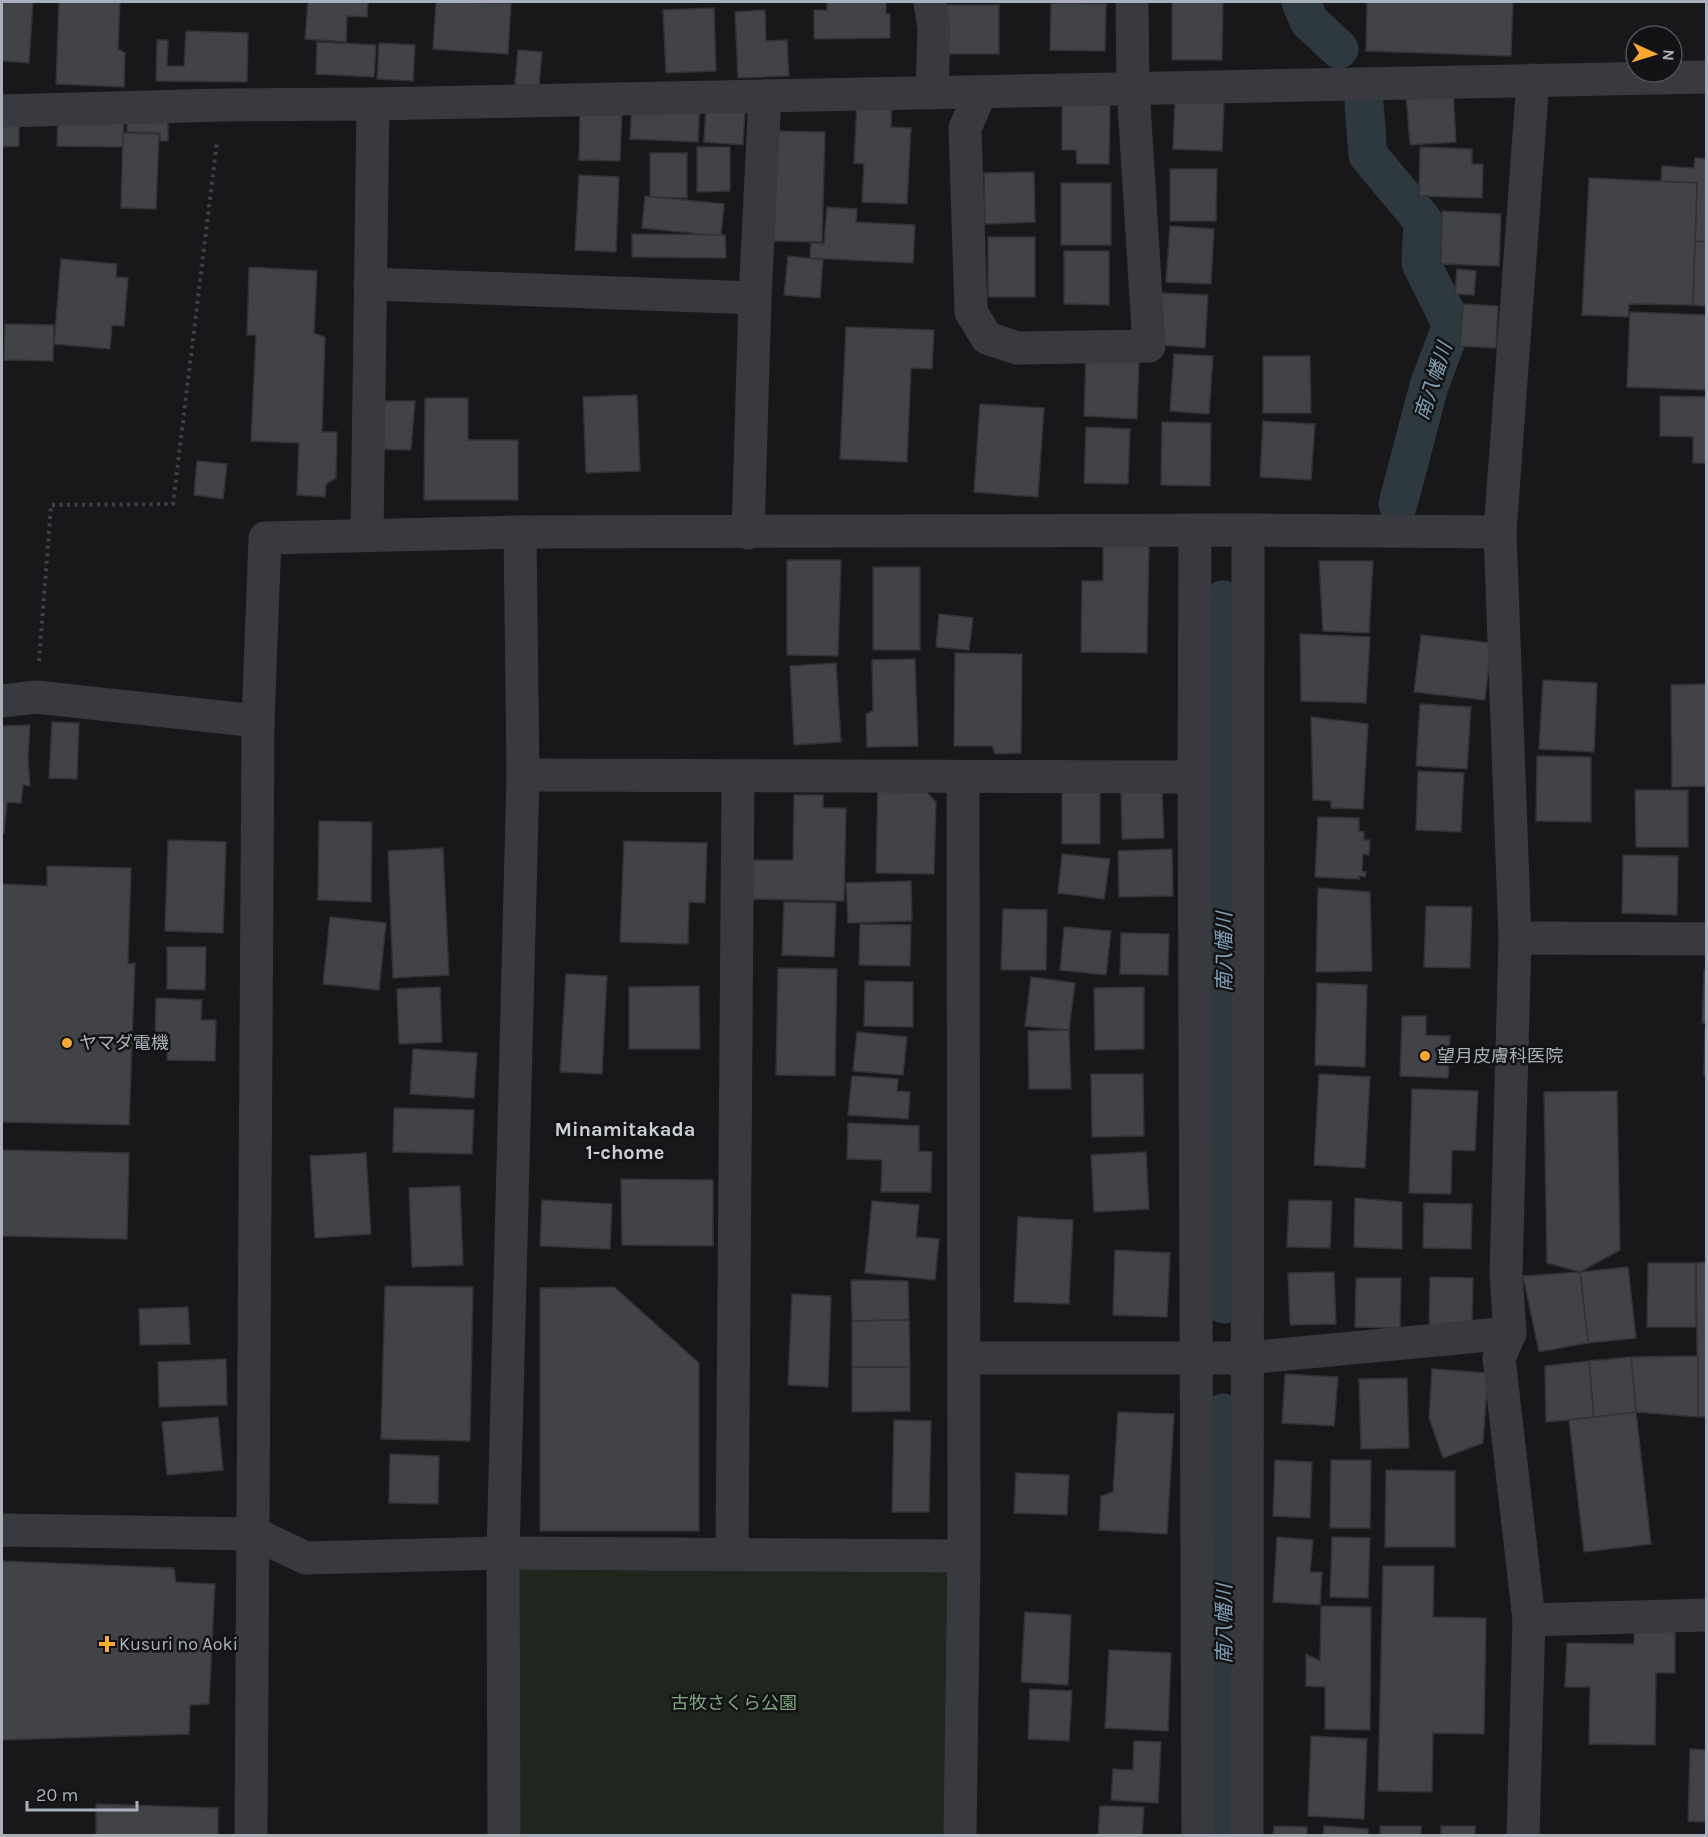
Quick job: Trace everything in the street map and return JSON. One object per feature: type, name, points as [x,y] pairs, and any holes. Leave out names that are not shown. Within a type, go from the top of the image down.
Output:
[{"type":"street","points":[[930,2],[934,28],[932,93]]},
{"type":"street","points":[[981,92],[965,128],[971,312],[987,338],[1017,348],[1149,346],[1133,89],[1132,2]]},
{"type":"street","points":[[2,111],[1707,77]]},
{"type":"street","points":[[1523,1836],[1529,1620],[1499,1358],[1510,1333],[1506,1274],[1515,939],[1500,532],[1533,80]]},
{"type":"street","points":[[748,533],[755,298],[765,96]]},
{"type":"street","points":[[367,535],[373,104]]},
{"type":"street","points":[[370,284],[755,298]]},
{"type":"street","points":[[252,1836],[258,721],[265,538],[520,532],[1248,530],[1500,532]]},
{"type":"street","points":[[1247,1836],[1248,530]]},
{"type":"street","points":[[1195,531],[1198,1836]]},
{"type":"street","points":[[504,1836],[503,1553],[524,775],[520,532]]},
{"type":"street","points":[[2,701],[36,697],[258,721]]},
{"type":"street","points":[[524,775],[1194,777]]},
{"type":"street","points":[[732,1554],[738,776]]},
{"type":"street","points":[[960,1836],[964,1556],[963,777]]},
{"type":"street","points":[[1515,939],[1707,939]]},
{"type":"street","points":[[964,1358],[1246,1358],[1510,1333]]},
{"type":"street","points":[[2,1530],[255,1534],[306,1558],[503,1553],[964,1556]]},
{"type":"street","points":[[1529,1620],[1707,1615]]},
{"type":"path","points":[[36,697],[51,505],[173,504],[222,105]]},
{"type":"green space","name":"古牧さくら公園","points":[[503,1553],[964,1556],[960,1835],[504,1835]]},
{"type":"building","points":[[2,2],[33,2],[29,63],[2,61]]},
{"type":"building","points":[[59,2],[120,2],[118,49],[125,53],[124,87],[56,84]]},
{"type":"building","points":[[308,2],[368,2],[367,17],[347,16],[346,42],[305,39]]},
{"type":"building","points":[[436,2],[511,3],[508,54],[433,49]]},
{"type":"building","points":[[827,2],[886,2],[886,14],[890,14],[890,38],[814,39],[814,10],[827,10]]},
{"type":"building","points":[[1172,2],[1223,2],[1222,60],[1172,60]]},
{"type":"building","points":[[1367,2],[1513,2],[1511,56],[1366,51]]},
{"type":"building","points":[[1051,3],[1106,4],[1105,51],[1050,50]]},
{"type":"building","points":[[946,5],[999,5],[999,54],[947,54]]},
{"type":"building","points":[[714,8],[716,71],[666,73],[663,10]]},
{"type":"building","points":[[765,10],[766,41],[787,40],[789,76],[738,78],[735,12]]},
{"type":"building","points":[[186,31],[248,33],[247,82],[156,81],[157,40],[168,40],[167,66],[184,66]]},
{"type":"building","points":[[317,42],[376,45],[374,77],[316,74]]},
{"type":"building","points":[[379,43],[415,45],[413,81],[377,79]]},
{"type":"building","points":[[518,50],[542,52],[539,87],[515,85]]},
{"type":"building","points":[[1453,90],[1456,142],[1410,145],[1406,94]]},
{"type":"building","points":[[632,100],[700,103],[698,142],[630,139]]},
{"type":"building","points":[[1062,101],[1110,102],[1109,164],[1077,164],[1076,150],[1062,150]]},
{"type":"building","points":[[1175,101],[1224,103],[1222,151],[1173,149]]},
{"type":"building","points":[[857,102],[892,104],[891,127],[911,128],[907,204],[862,202],[864,164],[854,163]]},
{"type":"building","points":[[580,107],[622,108],[620,161],[579,160]]},
{"type":"building","points":[[706,107],[745,110],[743,145],[704,142]]},
{"type":"building","points":[[58,111],[124,112],[123,147],[57,146]]},
{"type":"building","points":[[127,113],[168,113],[168,141],[160,141],[160,133],[127,132]]},
{"type":"building","points":[[19,114],[19,146],[2,147],[2,115]]},
{"type":"building","points":[[776,131],[825,132],[822,242],[774,241]]},
{"type":"building","points":[[123,133],[159,134],[156,209],[121,208]]},
{"type":"building","points":[[697,147],[730,147],[730,191],[697,192]]},
{"type":"building","points":[[1420,147],[1472,149],[1472,164],[1483,164],[1482,198],[1419,196]]},
{"type":"building","points":[[650,153],[687,153],[687,198],[650,197]]},
{"type":"building","points":[[1695,158],[1706,159],[1706,242],[1695,241],[1697,183],[1661,181],[1662,166],[1694,168]]},
{"type":"building","points":[[1170,169],[1217,169],[1216,221],[1170,221]]},
{"type":"building","points":[[1034,172],[1035,222],[985,224],[984,173]]},
{"type":"building","points":[[579,175],[619,177],[616,252],[575,250]]},
{"type":"building","points":[[1589,178],[1697,183],[1693,305],[1629,304],[1628,317],[1582,315]]},
{"type":"building","points":[[1061,183],[1111,183],[1111,245],[1061,245]]},
{"type":"building","points":[[645,196],[724,204],[721,236],[642,228]]},
{"type":"building","points":[[827,207],[857,209],[856,222],[915,225],[913,263],[810,258],[811,243],[824,244]]},
{"type":"building","points":[[1442,211],[1501,214],[1499,266],[1441,264]]},
{"type":"building","points":[[1170,226],[1214,229],[1211,284],[1166,282]]},
{"type":"building","points":[[632,234],[725,235],[726,258],[632,257]]},
{"type":"building","points":[[988,237],[1035,237],[1035,297],[988,297]]},
{"type":"building","points":[[1695,241],[1706,242],[1706,306],[1693,305]]},
{"type":"building","points":[[1064,251],[1109,251],[1109,305],[1064,304]]},
{"type":"building","points":[[788,256],[823,260],[820,298],[784,295]]},
{"type":"building","points":[[61,259],[117,264],[116,277],[128,278],[124,326],[112,325],[110,349],[54,344]]},
{"type":"building","points":[[249,267],[317,271],[314,333],[325,337],[322,432],[337,432],[336,478],[326,484],[325,497],[297,495],[299,443],[251,441],[256,335],[247,335]]},
{"type":"building","points":[[1457,269],[1476,271],[1474,295],[1455,294]]},
{"type":"building","points":[[1161,293],[1208,295],[1205,348],[1159,345]]},
{"type":"building","points":[[1463,304],[1498,306],[1496,348],[1460,346]]},
{"type":"building","points":[[1630,312],[1706,315],[1706,390],[1627,387]]},
{"type":"building","points":[[5,324],[54,325],[53,361],[4,360]]},
{"type":"building","points":[[846,327],[934,330],[932,369],[911,368],[907,462],[840,459]]},
{"type":"building","points":[[1174,354],[1213,356],[1209,414],[1170,411]]},
{"type":"building","points":[[1263,356],[1310,356],[1311,413],[1263,413]]},
{"type":"building","points":[[1086,357],[1139,360],[1137,419],[1084,416]]},
{"type":"building","points":[[637,395],[640,471],[586,473],[583,397]]},
{"type":"building","points":[[1660,396],[1706,397],[1706,463],[1693,463],[1693,437],[1660,436]]},
{"type":"building","points":[[425,398],[468,398],[468,440],[518,440],[518,500],[424,500]]},
{"type":"building","points":[[372,401],[415,401],[411,450],[371,449]]},
{"type":"building","points":[[980,404],[1044,408],[1038,497],[974,492]]},
{"type":"building","points":[[1263,421],[1315,424],[1311,480],[1260,477]]},
{"type":"building","points":[[1162,422],[1211,423],[1210,486],[1161,485]]},
{"type":"building","points":[[1086,427],[1130,429],[1128,484],[1084,483]]},
{"type":"building","points":[[197,461],[227,464],[223,499],[194,495]]},
{"type":"building","points":[[1103,545],[1149,546],[1147,653],[1081,652],[1082,581],[1103,581]]},
{"type":"building","points":[[787,560],[841,560],[838,656],[787,655]]},
{"type":"building","points":[[1319,561],[1373,561],[1369,633],[1323,631]]},
{"type":"building","points":[[873,567],[920,567],[920,650],[873,650]]},
{"type":"building","points":[[939,614],[973,618],[969,650],[936,647]]},
{"type":"building","points":[[1300,634],[1370,637],[1366,703],[1301,701]]},
{"type":"building","points":[[1421,635],[1491,643],[1485,700],[1414,692]]},
{"type":"building","points":[[955,653],[1022,654],[1021,753],[995,754],[992,746],[954,746]]},
{"type":"building","points":[[915,659],[918,746],[867,747],[866,714],[873,711],[872,660]]},
{"type":"building","points":[[836,663],[841,742],[794,745],[790,666]]},
{"type":"building","points":[[1543,680],[1597,683],[1594,752],[1539,749]]},
{"type":"building","points":[[1706,684],[1706,786],[1672,787],[1671,685]]},
{"type":"building","points":[[1420,704],[1471,707],[1467,769],[1416,766]]},
{"type":"building","points":[[1311,717],[1368,724],[1363,809],[1331,808],[1331,801],[1313,800]]},
{"type":"building","points":[[52,722],[79,723],[77,779],[49,778]]},
{"type":"building","points":[[30,725],[28,759],[30,786],[23,785],[21,803],[7,802],[4,833],[2,834],[2,726]]},
{"type":"building","points":[[1537,756],[1591,757],[1591,822],[1536,821]]},
{"type":"building","points":[[1418,771],[1464,773],[1461,832],[1416,830]]},
{"type":"building","points":[[878,779],[915,780],[936,802],[934,874],[876,873]]},
{"type":"building","points":[[1062,787],[1100,788],[1100,844],[1062,844]]},
{"type":"building","points":[[1162,788],[1164,838],[1122,839],[1121,789]]},
{"type":"building","points":[[1635,790],[1688,790],[1688,847],[1636,847]]},
{"type":"building","points":[[794,795],[823,795],[823,808],[846,808],[844,901],[748,899],[749,860],[793,860]]},
{"type":"building","points":[[1318,817],[1359,818],[1359,831],[1364,832],[1364,840],[1370,840],[1369,855],[1363,854],[1362,872],[1366,872],[1365,877],[1359,876],[1359,879],[1315,877]]},
{"type":"building","points":[[319,821],[372,822],[371,902],[318,900]]},
{"type":"building","points":[[168,840],[226,842],[223,933],[165,931]]},
{"type":"building","points":[[624,841],[707,843],[705,903],[689,902],[688,944],[620,942]]},
{"type":"building","points":[[443,848],[449,975],[393,978],[388,851]]},
{"type":"building","points":[[1172,849],[1173,896],[1119,897],[1118,851]]},
{"type":"building","points":[[1062,854],[1110,859],[1104,899],[1058,893]]},
{"type":"building","points":[[1623,855],[1678,856],[1677,915],[1622,913]]},
{"type":"building","name":"ヤマダ電機","points":[[47,866],[131,868],[128,964],[135,963],[129,1125],[2,1122],[2,884],[47,886]]},
{"type":"building","points":[[911,881],[912,921],[848,923],[846,883]]},
{"type":"building","points":[[1318,888],[1370,892],[1372,971],[1316,972]]},
{"type":"building","points":[[784,902],[836,903],[834,957],[782,955]]},
{"type":"building","points":[[1426,906],[1472,907],[1470,968],[1424,967]]},
{"type":"building","points":[[1003,909],[1047,910],[1046,970],[1001,970]]},
{"type":"building","points":[[330,917],[386,923],[379,990],[323,984]]},
{"type":"building","points":[[860,924],[911,925],[910,966],[859,965]]},
{"type":"building","points":[[1064,927],[1111,931],[1106,975],[1060,970]]},
{"type":"building","points":[[1121,933],[1169,934],[1168,975],[1120,974]]},
{"type":"building","points":[[167,947],[206,947],[205,990],[167,989]]},
{"type":"building","points":[[778,968],[837,969],[835,1076],[776,1075]]},
{"type":"building","points":[[1704,970],[1706,970],[1706,1023],[1702,1023]]},
{"type":"building","points":[[566,974],[607,976],[602,1074],[560,1072]]},
{"type":"building","points":[[1031,977],[1075,983],[1069,1030],[1025,1026]]},
{"type":"building","points":[[865,981],[913,982],[913,1027],[864,1026]]},
{"type":"building","points":[[1317,983],[1367,985],[1365,1067],[1315,1065]]},
{"type":"building","points":[[699,986],[700,1049],[629,1049],[629,987]]},
{"type":"building","points":[[440,987],[442,1042],[399,1044],[397,989]]},
{"type":"building","points":[[1144,987],[1144,1049],[1095,1050],[1094,988]]},
{"type":"building","points":[[156,998],[202,1000],[201,1020],[216,1020],[215,1061],[167,1060],[168,1043],[155,1043]]},
{"type":"building","name":"望月皮膚科医院","points":[[1402,1016],[1426,1016],[1426,1035],[1450,1036],[1448,1078],[1400,1076]]},
{"type":"building","points":[[1069,1030],[1071,1089],[1029,1089],[1028,1031]]},
{"type":"building","points":[[1705,1030],[1706,1075],[1704,1075]]},
{"type":"building","points":[[857,1032],[907,1037],[903,1075],[853,1071]]},
{"type":"building","points":[[413,1049],[477,1053],[474,1098],[410,1094]]},
{"type":"building","points":[[1091,1074],[1143,1074],[1144,1136],[1092,1137]]},
{"type":"building","points":[[1319,1074],[1370,1077],[1365,1168],[1314,1165]]},
{"type":"building","points":[[852,1076],[898,1079],[897,1091],[910,1092],[908,1119],[848,1115]]},
{"type":"building","points":[[1412,1089],[1478,1091],[1475,1151],[1452,1150],[1451,1194],[1409,1193]]},
{"type":"building","points":[[1617,1091],[1620,1250],[1580,1272],[1547,1263],[1544,1092]]},
{"type":"building","points":[[394,1108],[474,1110],[472,1154],[393,1152]]},
{"type":"building","points":[[848,1123],[919,1126],[919,1151],[932,1152],[931,1192],[881,1192],[882,1160],[847,1159]]},
{"type":"building","points":[[2,1150],[129,1153],[127,1239],[2,1236]]},
{"type":"building","points":[[1146,1152],[1149,1209],[1094,1212],[1091,1155]]},
{"type":"building","points":[[366,1153],[371,1234],[315,1238],[310,1156]]},
{"type":"building","points":[[621,1179],[713,1180],[713,1246],[622,1245]]},
{"type":"building","points":[[460,1186],[463,1265],[412,1267],[409,1188]]},
{"type":"building","points":[[1355,1198],[1402,1202],[1402,1249],[1354,1247]]},
{"type":"building","points":[[542,1200],[612,1204],[610,1249],[540,1246]]},
{"type":"building","points":[[1289,1200],[1332,1201],[1330,1248],[1287,1247]]},
{"type":"building","points":[[872,1201],[919,1205],[916,1237],[939,1239],[935,1280],[865,1273]]},
{"type":"building","points":[[1424,1203],[1472,1204],[1471,1249],[1423,1248]]},
{"type":"building","points":[[1018,1217],[1073,1220],[1069,1304],[1014,1302]]},
{"type":"building","points":[[1115,1250],[1170,1253],[1167,1317],[1113,1315]]},
{"type":"building","points":[[1706,1262],[1706,1417],[1698,1417],[1696,1263]]},
{"type":"building","points":[[1648,1263],[1696,1263],[1696,1327],[1647,1327]]},
{"type":"building","points":[[1628,1267],[1636,1338],[1588,1343],[1580,1272]]},
{"type":"building","points":[[1334,1272],[1336,1324],[1290,1325],[1288,1273]]},
{"type":"building","points":[[1580,1272],[1588,1343],[1539,1352],[1523,1276]]},
{"type":"building","points":[[1430,1277],[1473,1278],[1472,1329],[1429,1329]]},
{"type":"building","points":[[1356,1278],[1401,1278],[1400,1328],[1355,1327]]},
{"type":"building","points":[[851,1280],[908,1281],[909,1320],[852,1321]]},
{"type":"building","points":[[385,1286],[473,1287],[470,1441],[381,1439]]},
{"type":"building","points":[[614,1287],[699,1363],[699,1531],[540,1531],[540,1288]]},
{"type":"building","points":[[792,1294],[831,1296],[828,1387],[788,1385]]},
{"type":"building","points":[[188,1307],[190,1344],[140,1345],[139,1309]]},
{"type":"building","points":[[909,1320],[910,1367],[852,1367],[852,1321]]},
{"type":"building","points":[[1698,1356],[1698,1417],[1636,1412],[1631,1357]]},
{"type":"building","points":[[1631,1357],[1636,1412],[1594,1421],[1589,1361]]},
{"type":"building","points":[[226,1359],[227,1405],[159,1407],[158,1362]]},
{"type":"building","points":[[1589,1361],[1594,1421],[1546,1422],[1545,1366]]},
{"type":"building","points":[[852,1367],[910,1367],[910,1411],[852,1412]]},
{"type":"building","points":[[1432,1369],[1488,1373],[1483,1443],[1443,1458],[1429,1418]]},
{"type":"building","points":[[1285,1374],[1338,1377],[1334,1426],[1282,1423]]},
{"type":"building","points":[[1407,1378],[1409,1448],[1361,1449],[1359,1379]]},
{"type":"building","points":[[1118,1412],[1174,1414],[1167,1534],[1099,1530],[1101,1496],[1113,1492]]},
{"type":"building","points":[[1636,1412],[1651,1544],[1584,1552],[1569,1420]]},
{"type":"building","points":[[218,1417],[223,1470],[167,1475],[162,1422]]},
{"type":"building","points":[[894,1420],[931,1421],[929,1512],[892,1512]]},
{"type":"building","points":[[390,1454],[439,1456],[438,1504],[389,1503]]},
{"type":"building","points":[[1275,1460],[1312,1462],[1310,1518],[1273,1516]]},
{"type":"building","points":[[1331,1460],[1371,1460],[1370,1528],[1330,1528]]},
{"type":"building","points":[[1386,1470],[1455,1471],[1455,1547],[1385,1547]]},
{"type":"building","points":[[1016,1473],[1069,1475],[1067,1515],[1014,1513]]},
{"type":"building","points":[[1277,1537],[1313,1540],[1310,1572],[1322,1572],[1320,1605],[1273,1602]]},
{"type":"building","points":[[1332,1537],[1370,1538],[1368,1598],[1330,1597]]},
{"type":"building","name":"Kusuri no Aoki","points":[[2,1561],[174,1568],[176,1582],[215,1584],[209,1704],[190,1705],[189,1734],[2,1740]]},
{"type":"building","points":[[1383,1566],[1434,1566],[1433,1617],[1486,1618],[1484,1734],[1433,1733],[1432,1792],[1378,1791]]},
{"type":"building","points":[[1321,1606],[1371,1607],[1370,1730],[1325,1729],[1325,1687],[1306,1686],[1306,1654],[1320,1661]]},
{"type":"building","points":[[1025,1612],[1071,1615],[1068,1685],[1021,1682]]},
{"type":"building","points":[[1634,1630],[1675,1630],[1675,1673],[1656,1673],[1655,1745],[1589,1744],[1590,1687],[1565,1687],[1567,1643],[1634,1644]]},
{"type":"building","points":[[1109,1650],[1171,1653],[1168,1731],[1105,1728]]},
{"type":"building","points":[[1030,1689],[1072,1691],[1069,1741],[1028,1739]]},
{"type":"building","points":[[1311,1736],[1367,1739],[1364,1819],[1308,1816]]},
{"type":"building","points":[[1134,1741],[1161,1742],[1158,1803],[1111,1800],[1113,1769],[1133,1770]]},
{"type":"building","points":[[1690,1749],[1706,1750],[1706,1822],[1688,1821]]},
{"type":"building","points":[[96,1804],[218,1808],[218,1836],[96,1836]]},
{"type":"building","points":[[1100,1806],[1144,1807],[1142,1836],[1098,1836]]},
{"type":"building","points":[[1274,1826],[1307,1827],[1307,1836],[1273,1836]]},
{"type":"building","points":[[1324,1826],[1368,1829],[1368,1836],[1323,1836]]},
{"type":"building","points":[[1380,1826],[1421,1826],[1421,1836],[1380,1836]]},
{"type":"building","points":[[1441,1826],[1475,1826],[1475,1836],[1441,1836]]},
{"type":"waterway","name":"南八幡川","points":[[1301,2],[1309,21],[1339,49]]},
{"type":"waterway","name":"南八幡川","points":[[1364,104],[1368,155],[1423,221],[1421,263],[1452,325],[1429,386],[1398,504]]},
{"type":"waterway","name":"南八幡川","points":[[1223,600],[1224,1304]]},
{"type":"waterway","name":"南八幡川","points":[[1223,1413],[1224,1836]]},
{"type":"place","name":"ヤマダ電機","points":[[67,1043]]},
{"type":"place","name":"望月皮膚科医院","points":[[1425,1056]]},
{"type":"place","name":"Kusuri no Aoki","points":[[107,1644]]},
{"type":"district","name":"Minamitakada 1-chome","points":[[625,1140]]}]
